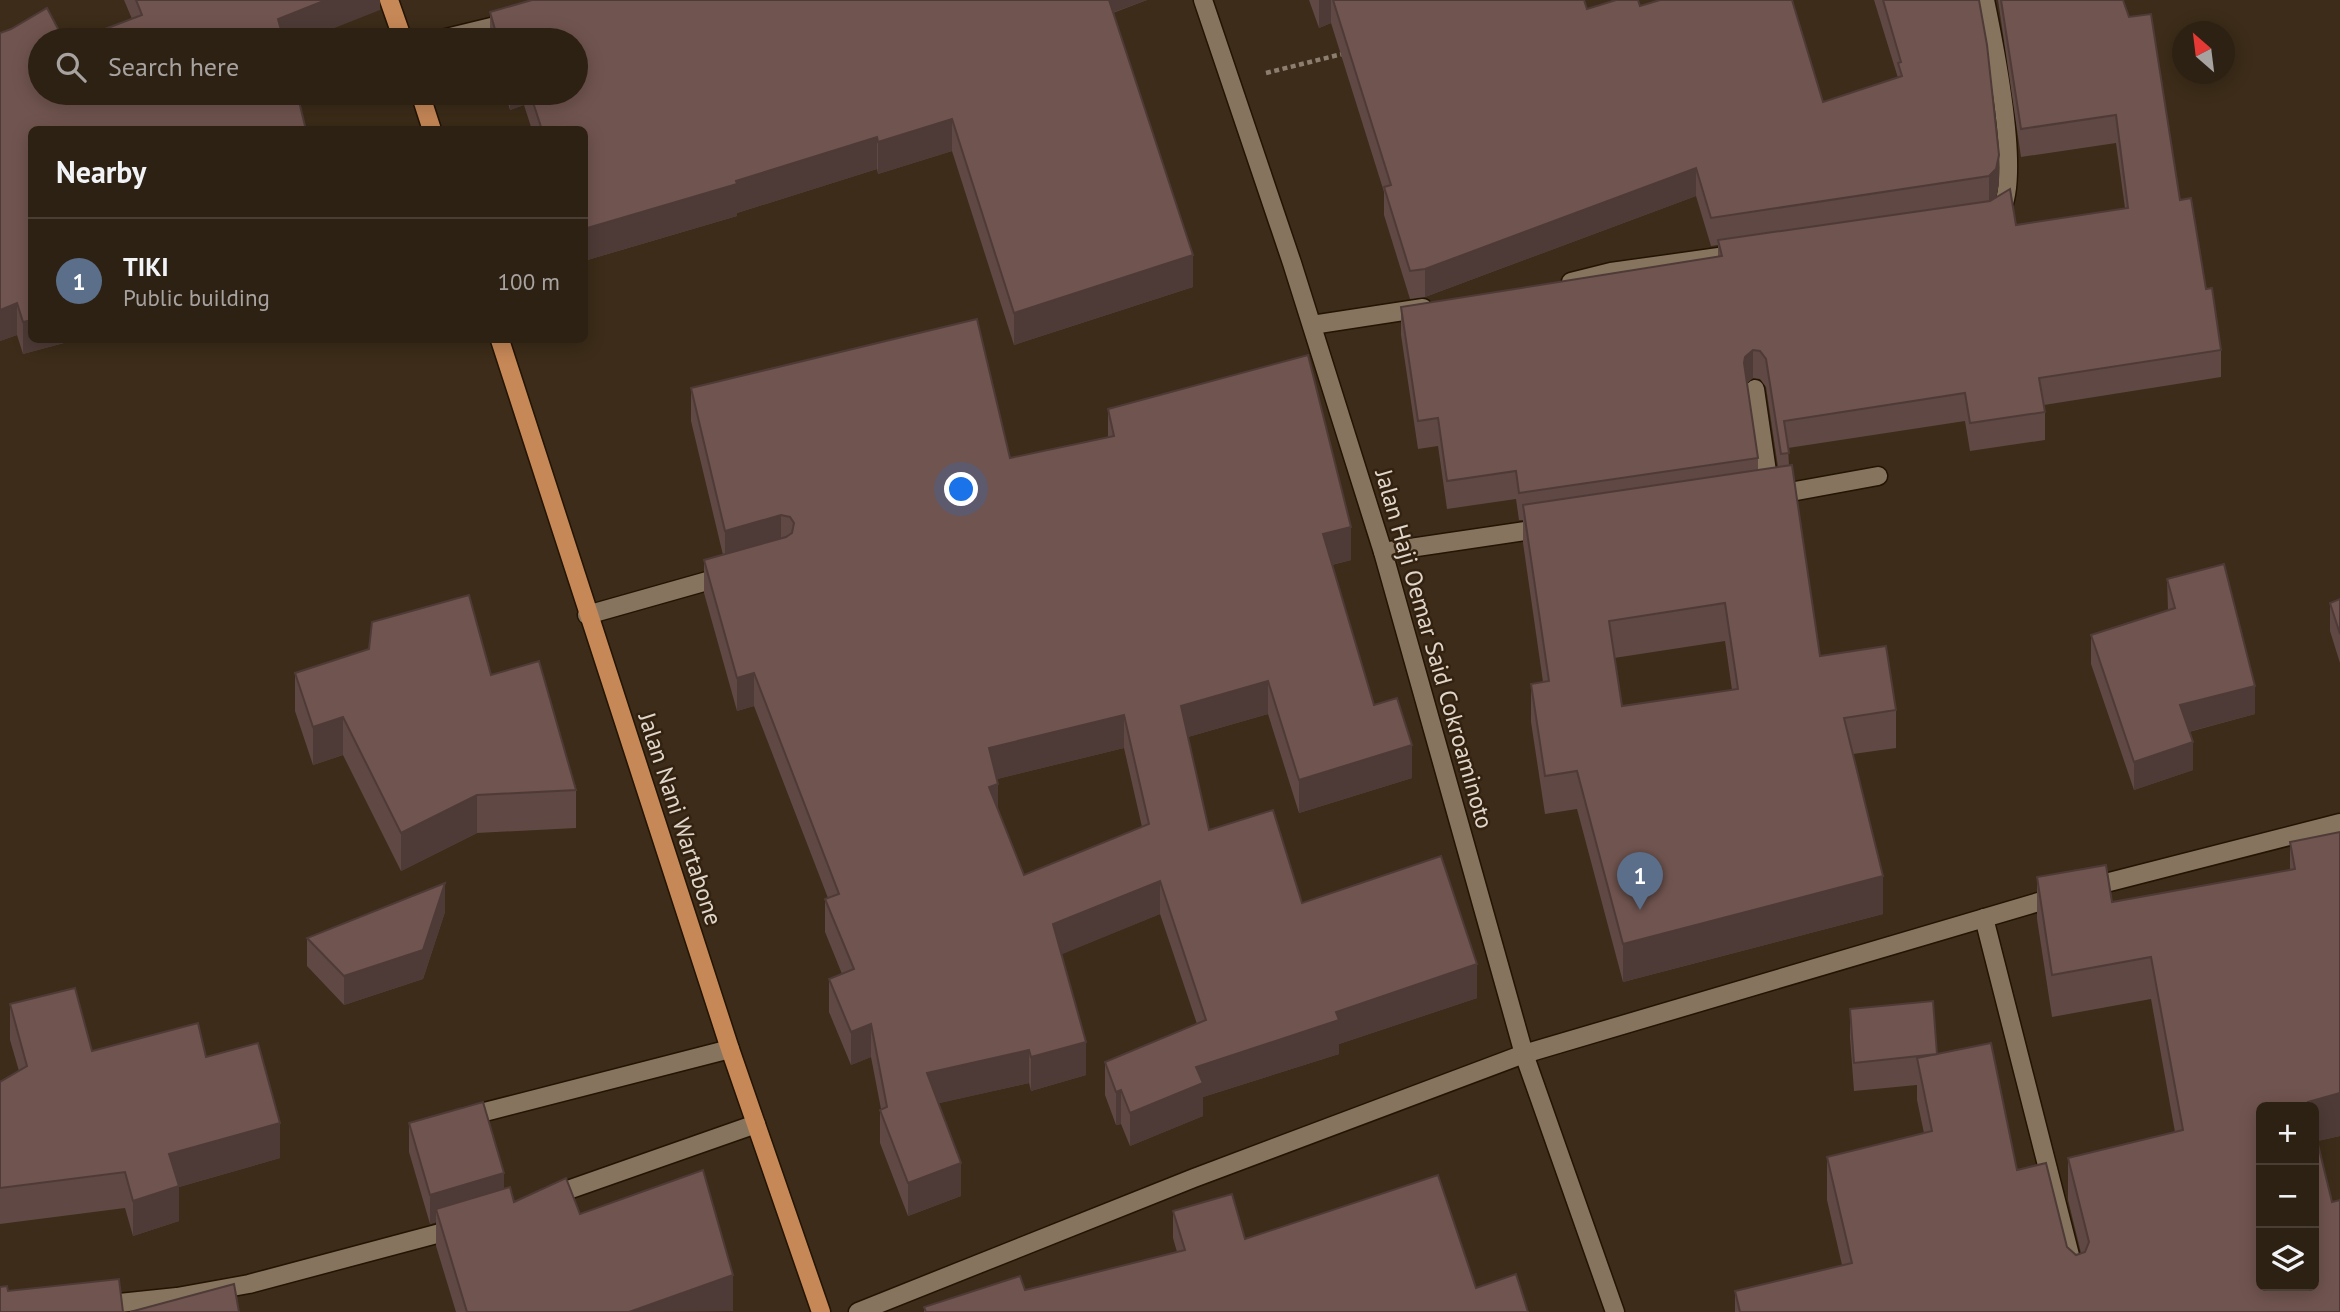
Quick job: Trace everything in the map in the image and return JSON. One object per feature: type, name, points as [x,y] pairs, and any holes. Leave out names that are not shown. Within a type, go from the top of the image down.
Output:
[{"type":"main road","points":[[390,0],[399,28]]},
{"type":"main road","points":[[424,105],[431,126]]},
{"type":"main road","name":"Jalan Nani Wartabone","points":[[501,343],[730,1049],[821,1312]]},
{"type":"street","name":"Jalan Haji Oemar Said Cokroaminoto","points":[[1203,0],[1312,325],[1383,552],[1524,1054],[1615,1312]]},
{"type":"street","points":[[1985,0],[2010,151],[2008,198],[2001,211],[1989,217]]},
{"type":"street","points":[[489,28],[527,19]]},
{"type":"street","points":[[1557,285],[1611,272],[1752,252]]},
{"type":"street","points":[[1312,325],[1445,305]]},
{"type":"street","points":[[1755,389],[1765,496],[1878,477]]},
{"type":"street","points":[[1383,552],[1560,526]]},
{"type":"street","points":[[587,615],[744,570]]},
{"type":"street","points":[[858,1312],[1194,1178],[1524,1054],[2086,888],[2340,823]]},
{"type":"street","points":[[1984,918],[2078,1286]]},
{"type":"street","points":[[443,1122],[730,1049]]},
{"type":"street","points":[[532,1203],[756,1124]]},
{"type":"street","points":[[86,1307],[127,1307],[249,1284],[470,1225]]},
{"type":"path","points":[[1231,81],[1352,52]]},
{"type":"building","points":[[136,0],[326,0],[278,19],[281,28],[108,28],[142,15]]},
{"type":"building","points":[[532,0],[1109,0],[1193,255],[1014,313],[952,119],[878,142],[877,137],[736,181],[737,184],[588,228],[588,126],[541,126],[534,105],[588,105],[588,28],[495,28],[490,12]]},
{"type":"building","points":[[1333,0],[1584,0],[1587,9],[1616,0],[1638,0],[1640,6],[1660,0],[1792,0],[1823,102],[1902,76],[1898,63],[1901,62],[1883,0],[1979,0],[1987,45],[1999,155],[1996,169],[1989,176],[1711,218],[1696,168],[1425,269],[1410,271],[1384,187],[1391,185]]},
{"type":"building","points":[[2001,0],[2123,0],[2129,17],[2151,14],[2180,200],[2191,198],[2206,289],[2212,288],[2221,350],[2039,378],[2045,412],[1970,423],[1965,393],[1784,421],[1789,453],[1781,454],[1766,359],[1760,351],[1753,350],[1745,357],[1744,363],[1758,458],[1519,493],[1516,471],[1447,481],[1438,418],[1418,421],[1401,307],[1722,256],[1718,240],[1990,201],[2010,189],[2016,225],[2128,208],[2116,115],[2021,129]]},
{"type":"building","points":[[47,8],[58,28],[28,28],[28,105],[300,105],[305,126],[28,126],[28,321],[23,322],[17,303],[0,310],[0,33]]},
{"type":"building","points":[[977,319],[1010,458],[1114,436],[1108,409],[1308,355],[1351,527],[1323,534],[1374,705],[1397,698],[1412,745],[1299,780],[1268,681],[1181,706],[1209,830],[1273,810],[1302,903],[1441,856],[1477,964],[1336,1012],[1339,1020],[1196,1067],[1203,1083],[1130,1113],[1121,1090],[1116,1092],[1105,1062],[1206,1020],[1160,881],[1053,924],[1086,1042],[1031,1057],[1029,1050],[927,1073],[961,1163],[908,1183],[880,1110],[887,1107],[871,1024],[851,1032],[829,979],[854,969],[825,899],[839,894],[754,673],[737,678],[704,560],[786,537],[792,533],[794,523],[790,517],[781,515],[725,531],[691,388]],"holes":[[[1124,715],[1149,824],[1024,875],[989,787],[998,784],[989,748]]]},
{"type":"building","points":[[1792,465],[1820,656],[1886,646],[1896,710],[1844,718],[1883,876],[1623,944],[1577,771],[1545,776],[1531,684],[1549,681],[1523,505]],"holes":[[[1725,603],[1738,689],[1622,706],[1609,621]]]},
{"type":"building","points":[[2224,564],[2255,686],[2180,705],[2193,742],[2134,762],[2091,635],[2175,608],[2167,579]]},
{"type":"building","points":[[469,595],[491,675],[539,661],[576,790],[477,795],[401,833],[343,717],[313,727],[295,673],[369,649],[372,622]]},
{"type":"building","points":[[2340,599],[2340,634],[2330,603]]},
{"type":"building","points":[[2340,832],[2340,1093],[2308,1102],[2256,1102],[2256,1291],[2319,1291],[2319,1149],[2332,1202],[2340,1200],[2340,1312],[1740,1312],[1735,1291],[1852,1263],[1827,1157],[1932,1131],[1917,1058],[1991,1043],[2017,1170],[2046,1163],[2067,1247],[2076,1255],[2085,1252],[2089,1242],[2068,1158],[2183,1130],[2151,957],[2052,975],[2037,877],[2106,865],[2112,902],[2295,869],[2290,842]]},
{"type":"building","points":[[445,883],[423,950],[344,976],[307,938]]},
{"type":"building","points":[[75,988],[92,1051],[198,1023],[206,1057],[258,1043],[280,1123],[169,1154],[179,1186],[133,1201],[125,1172],[0,1188],[0,1082],[27,1066],[10,1004]]},
{"type":"building","points":[[1933,1001],[1937,1054],[1854,1063],[1850,1009]]},
{"type":"building","points":[[483,1102],[504,1173],[430,1195],[409,1123]]},
{"type":"building","points":[[703,1170],[733,1275],[629,1312],[467,1312],[436,1209],[510,1187],[514,1202],[566,1178],[580,1214]]},
{"type":"building","points":[[1438,1175],[1476,1288],[1516,1274],[1528,1312],[926,1312],[924,1307],[1020,1276],[1025,1290],[1185,1250],[1173,1211],[1232,1194],[1245,1239]]},
{"type":"building","points":[[119,1279],[123,1312],[0,1312],[0,1287],[7,1286],[8,1291]]},
{"type":"building","points":[[234,1284],[239,1312],[130,1312]]},
{"type":"place","name":"TIKI","points":[[1640,910]]}]
